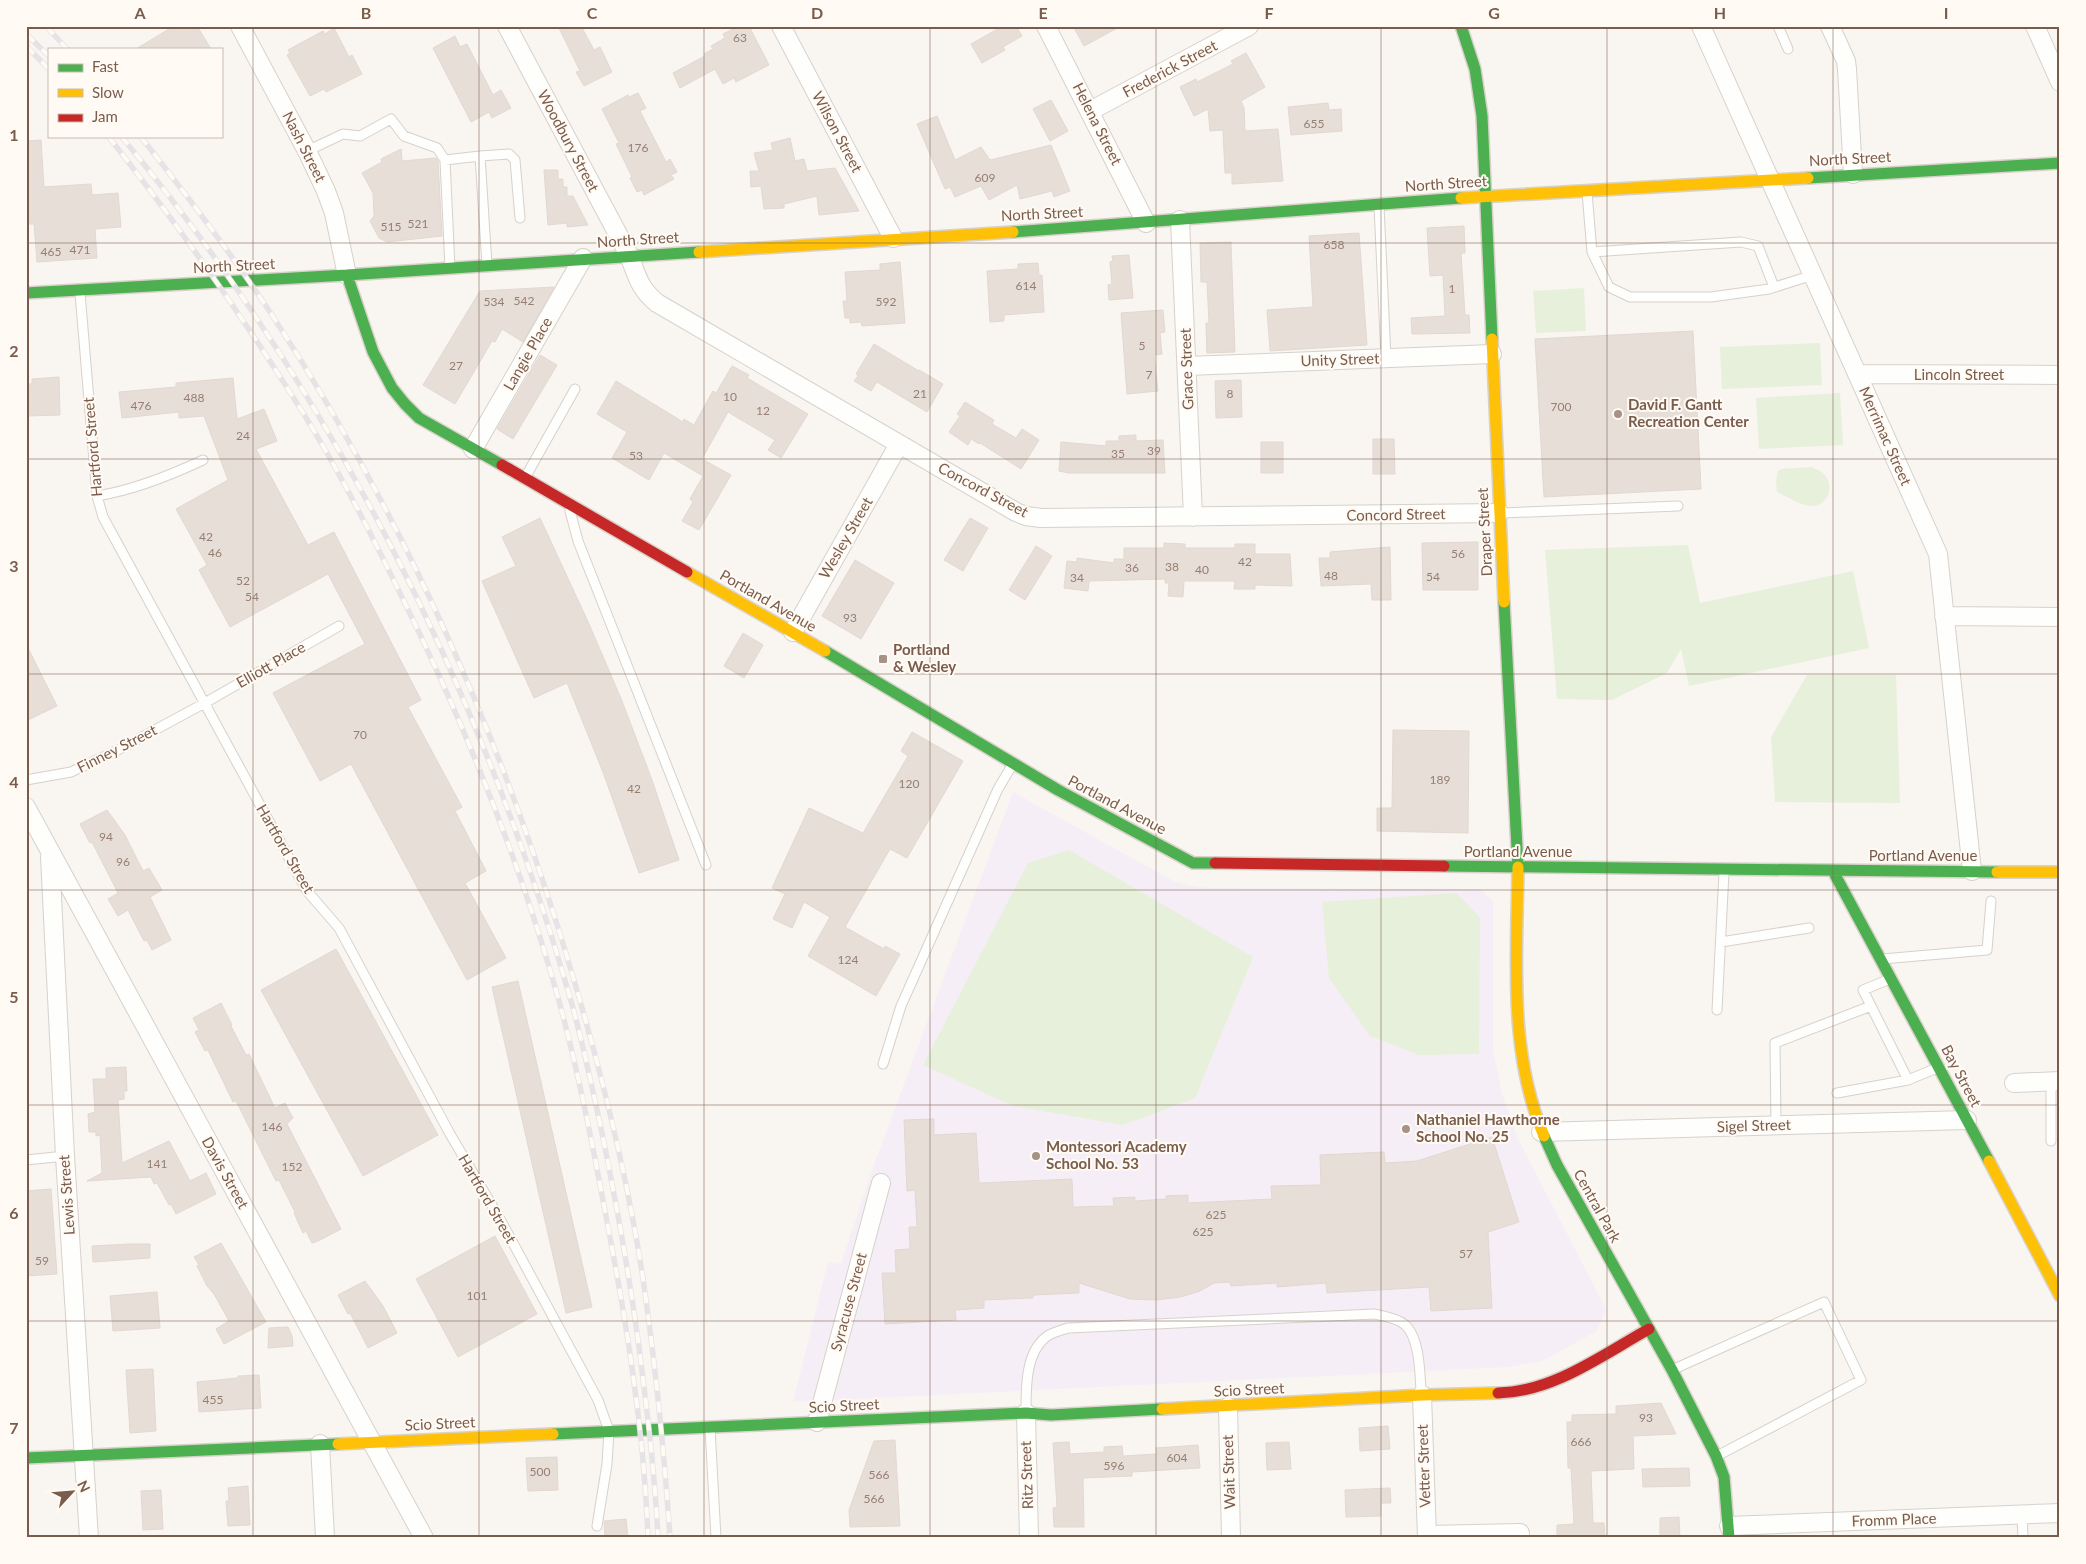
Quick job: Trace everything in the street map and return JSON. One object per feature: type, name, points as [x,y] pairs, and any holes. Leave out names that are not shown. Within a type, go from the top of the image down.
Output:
[{"type":"street","name":"Nash Street","points":[[240,26],[307,151],[334,213],[347,275]]},
{"type":"street","name":"Woodbury Street","points":[[507,26],[630,255]]},
{"type":"street","name":"Wilson Street","points":[[781,26],[894,238]]},
{"type":"street","name":"Helena Street","points":[[1046,26],[1146,223]]},
{"type":"street","name":"Frederick Street","points":[[1090,111],[1249,26]]},
{"type":"street","name":"Draper Street","points":[[1461,26],[1472,55],[1479,85],[1518,866]]},
{"type":"street","name":"Merrimac Street","points":[[1701,26],[1938,554],[1972,872]]},
{"type":"street","points":[[1830,26],[1846,62],[1853,174]]},
{"type":"street","points":[[2035,26],[2060,82]]},
{"type":"street","name":"North Street","points":[[26,294],[1146,223],[1486,196],[2060,163]]},
{"type":"street","name":"Grace Street","points":[[1180,220],[1193,517]]},
{"type":"street","name":"Concord Street","points":[[630,255],[642,288],[657,303],[1026,516],[1041,518],[1499,513]]},
{"type":"street","name":"Langie Place","points":[[473,449],[583,258]]},
{"type":"street","name":"Portland Avenue","points":[[347,275],[363,331],[371,350],[401,402],[420,418],[792,632],[1012,764],[1193,864],[2060,872]]},
{"type":"street","name":"Unity Street","points":[[1187,366],[1492,354]]},
{"type":"street","name":"Lincoln Street","points":[[1857,374],[2060,375]]},
{"type":"street","name":"Wesley Street","points":[[792,632],[899,444]]},
{"type":"street","points":[[1944,616],[2060,617]]},
{"type":"street","name":"Davis Street","points":[[26,807],[424,1538]]},
{"type":"street","name":"Lewis Street","points":[[50,851],[65,1156],[89,1538]]},
{"type":"street","name":"Central Park","points":[[1518,866],[1518,1000],[1522,1049],[1525,1076],[1541,1132],[1672,1370],[1716,1456],[1724,1477],[1729,1532]]},
{"type":"street","name":"Bay Street","points":[[1833,871],[1940,1067],[2060,1296]]},
{"type":"street","points":[[2014,1083],[2055,1082]]},
{"type":"street","name":"Sigel Street","points":[[1541,1132],[1967,1120]]},
{"type":"street","name":"Syracuse Street","points":[[817,1422],[881,1183]]},
{"type":"street","name":"Scio Street","points":[[26,1458],[1026,1413],[1051,1415],[1228,1407],[1422,1395],[1505,1393],[1530,1390],[1557,1380],[1649,1329]]},
{"type":"street","name":"Vetter Street","points":[[1422,1395],[1427,1536]]},
{"type":"street","name":"Wait Street","points":[[1228,1407],[1231,1538]]},
{"type":"street","name":"Ritz Street","points":[[1026,1413],[1029,1538]]},
{"type":"street","points":[[320,1444],[325,1538]]},
{"type":"street","name":"Fromm Place","points":[[1729,1532],[2060,1513]]},
{"type":"street","points":[[1427,1536],[1520,1533],[1520,1538]]},
{"type":"lane","points":[[1778,26],[1788,49]]},
{"type":"lane","points":[[307,151],[343,134],[360,136],[391,119],[404,136],[437,148],[445,160],[450,268]]},
{"type":"lane","points":[[445,160],[509,154],[515,160],[520,218]]},
{"type":"lane","points":[[480,156],[488,266]]},
{"type":"lane","points":[[1587,190],[1592,252],[1609,287],[1630,297],[1711,298],[1774,288],[1814,275]]},
{"type":"lane","points":[[1379,204],[1386,358]]},
{"type":"lane","points":[[1592,252],[1740,242],[1758,246],[1774,288]]},
{"type":"lane","name":"Hartford Street","points":[[80,290],[97,496],[103,517],[203,704],[307,891],[338,928],[450,1134],[504,1228],[593,1392],[608,1431]]},
{"type":"lane","points":[[525,478],[575,389]]},
{"type":"lane","points":[[97,496],[118,492],[159,479],[203,460]]},
{"type":"lane","points":[[568,504],[578,541],[706,865]]},
{"type":"lane","points":[[1499,513],[1678,506]]},
{"type":"lane","name":"Elliott Place","points":[[203,704],[339,626]]},
{"type":"lane","name":"Finney Street","points":[[26,780],[71,772],[203,704]]},
{"type":"lane","points":[[883,1064],[900,1006],[998,789],[1012,764]]},
{"type":"lane","points":[[1717,1010],[1725,870]]},
{"type":"lane","points":[[1882,959],[1987,950],[1991,901]]},
{"type":"lane","points":[[1721,942],[1809,928]]},
{"type":"lane","points":[[1891,978],[1863,990],[1908,1080]]},
{"type":"lane","points":[[1776,1126],[1775,1043],[1871,1006]]},
{"type":"lane","points":[[1837,1093],[1908,1080],[1940,1067]]},
{"type":"lane","points":[[2051,1141],[2055,1082]]},
{"type":"lane","points":[[26,1160],[65,1156]]},
{"type":"lane","points":[[1672,1370],[1824,1302],[1861,1380],[1716,1456]]},
{"type":"lane","points":[[1026,1413],[1027,1378],[1035,1351],[1048,1335],[1068,1328],[1374,1314],[1394,1319],[1405,1325],[1415,1343],[1420,1366],[1422,1395]]},
{"type":"lane","points":[[710,1428],[716,1538]]},
{"type":"lane","points":[[597,1526],[607,1464],[608,1431]]},
{"type":"lane","points":[[2022,1515],[2023,1538]]},
{"type":"shaded area","points":[[1013,792],[1175,882],[1197,887],[1480,889],[1493,901],[1493,1050],[1502,1094],[1518,1139],[1606,1309],[1597,1331],[1542,1361],[1510,1367],[793,1402],[828,1262],[841,1264],[875,1162]]},
{"type":"green space","points":[[1584,288],[1586,331],[1536,333],[1533,291]]},
{"type":"green space","points":[[1820,343],[1822,385],[1722,389],[1720,347]]},
{"type":"green space","points":[[1840,393],[1843,445],[1759,449],[1756,398]]},
{"type":"green space","points":[[1811,467],[1825,475],[1828,480],[1828,496],[1821,503],[1810,506],[1806,505],[1777,492],[1776,480],[1778,471],[1782,469]]},
{"type":"green space","points":[[1688,545],[1700,603],[1853,571],[1869,648],[1689,686],[1681,649],[1667,673],[1612,700],[1557,699],[1545,550]]},
{"type":"green space","points":[[1807,675],[1896,675],[1900,803],[1775,802],[1771,737]]},
{"type":"green space","points":[[1069,850],[1253,957],[1195,1098],[1123,1125],[1013,1106],[923,1065],[1028,863]]},
{"type":"green space","points":[[1457,893],[1480,918],[1479,1054],[1419,1055],[1370,1036],[1329,978],[1322,902]]},
{"type":"building","points":[[174,26],[197,26],[210,48],[138,48]]},
{"type":"building","points":[[558,26],[581,26],[594,50],[600,47],[612,72],[584,86],[576,72],[580,71]]},
{"type":"building","points":[[739,26],[749,26],[769,65],[736,82],[734,78],[723,84],[715,69],[680,88],[673,73],[705,56],[704,54],[713,49],[711,46],[725,38],[723,34]]},
{"type":"building","points":[[1003,26],[1016,26],[1022,36],[1003,47],[1005,50],[982,63],[971,44]]},
{"type":"building","points":[[1073,26],[1121,26],[1084,46]]},
{"type":"building","points":[[334,28],[349,57],[352,55],[362,74],[326,92],[324,89],[310,96],[287,55],[290,53],[288,50],[323,31],[325,34]]},
{"type":"building","points":[[455,36],[460,47],[467,44],[493,95],[501,90],[511,108],[492,118],[489,112],[471,122],[433,48]]},
{"type":"building","points":[[1246,53],[1265,87],[1241,101],[1244,108],[1245,131],[1278,129],[1283,181],[1232,184],[1232,173],[1225,173],[1223,130],[1210,131],[1208,109],[1194,116],[1180,87],[1196,79],[1197,82],[1233,64],[1231,61]]},
{"type":"building","points":[[638,93],[646,108],[640,111],[666,162],[670,159],[677,172],[671,175],[674,179],[644,195],[642,190],[637,192],[630,178],[632,177],[616,144],[619,143],[602,109],[628,95],[629,97]]},
{"type":"building","points":[[1051,100],[1068,131],[1050,141],[1033,109]]},
{"type":"building","points":[[1328,103],[1329,110],[1341,109],[1342,131],[1291,135],[1288,107]]},
{"type":"building","points":[[937,116],[955,160],[981,147],[990,160],[1051,145],[1070,191],[1054,197],[1052,191],[1020,199],[1017,185],[989,200],[981,186],[955,197],[950,187],[945,189],[917,124]]},
{"type":"building","points":[[790,138],[795,161],[804,159],[807,171],[835,168],[859,211],[819,215],[817,196],[784,204],[784,208],[764,209],[761,186],[751,187],[750,171],[759,171],[754,153],[773,150],[771,143]]},
{"type":"building","points":[[41,140],[44,187],[91,184],[92,195],[118,193],[121,227],[95,229],[97,258],[37,262],[34,224],[26,224],[26,141]]},
{"type":"building","points":[[401,149],[402,161],[436,158],[438,161],[442,236],[387,242],[379,238],[370,221],[374,216],[373,193],[362,173],[382,162],[381,159]]},
{"type":"building","points":[[544,170],[558,170],[558,179],[563,179],[563,187],[567,187],[567,196],[573,196],[588,225],[567,227],[567,223],[548,225]]},
{"type":"building","points":[[1464,226],[1465,253],[1461,253],[1465,315],[1469,315],[1470,333],[1412,334],[1411,318],[1445,316],[1443,275],[1430,276],[1427,228]]},
{"type":"building","points":[[1359,233],[1367,345],[1270,351],[1267,310],[1313,307],[1309,236]]},
{"type":"building","points":[[1231,242],[1235,352],[1207,353],[1206,323],[1209,323],[1207,282],[1201,282],[1200,243]]},
{"type":"building","points":[[1129,255],[1133,298],[1109,300],[1108,285],[1112,284],[1110,262],[1113,261],[1112,256]]},
{"type":"building","points":[[900,262],[905,323],[862,326],[861,322],[850,323],[850,318],[845,318],[843,301],[847,301],[845,272],[880,270],[880,264]]},
{"type":"building","points":[[1038,263],[1039,275],[1042,275],[1044,312],[1004,315],[1004,321],[990,322],[987,271],[1018,269],[1018,264]]},
{"type":"building","points":[[554,287],[523,342],[502,329],[495,342],[492,341],[455,404],[423,385],[480,291]]},
{"type":"building","points":[[1163,310],[1165,332],[1160,333],[1162,354],[1154,355],[1158,391],[1127,394],[1121,313]]},
{"type":"building","name":"David F. Gantt Recreation Center","points":[[1693,331],[1701,489],[1544,497],[1535,339]]},
{"type":"building","points":[[874,344],[943,384],[927,412],[877,382],[871,391],[854,381],[858,376],[856,374]]},
{"type":"building","points":[[540,355],[557,365],[513,439],[497,429]]},
{"type":"building","points":[[732,366],[749,375],[747,378],[808,414],[781,458],[768,450],[775,440],[728,412],[702,459],[731,475],[699,530],[682,521],[693,502],[690,499],[703,476],[664,453],[649,480],[612,458],[627,432],[597,414],[616,381],[683,422],[684,419],[694,425],[713,391],[716,393]]},
{"type":"building","points":[[59,377],[60,415],[26,416],[26,384],[32,384],[32,379]]},
{"type":"building","points":[[233,378],[237,419],[264,409],[277,441],[256,449],[308,545],[334,532],[421,700],[408,707],[462,807],[455,811],[486,871],[465,883],[506,958],[467,980],[351,764],[320,781],[273,693],[365,644],[328,574],[230,627],[199,570],[207,565],[176,509],[228,480],[204,416],[179,418],[179,412],[122,418],[119,392],[176,387],[176,383]]},
{"type":"building","points":[[1241,380],[1242,417],[1216,418],[1215,381]]},
{"type":"building","points":[[965,402],[994,420],[992,424],[1016,438],[1022,429],[1039,440],[1021,469],[980,443],[971,439],[968,445],[949,432],[960,416],[957,414]]},
{"type":"building","points":[[1136,435],[1136,441],[1163,440],[1165,473],[1069,473],[1059,471],[1061,442],[1106,446],[1106,441],[1119,441],[1119,436]]},
{"type":"building","points":[[1373,439],[1394,439],[1395,474],[1373,474]]},
{"type":"building","points":[[1261,442],[1283,442],[1283,473],[1261,473]]},
{"type":"building","points":[[540,518],[622,701],[652,780],[679,860],[639,873],[603,772],[567,683],[534,698],[482,581],[516,566],[502,537]]},
{"type":"building","points":[[970,518],[988,528],[963,571],[944,560]]},
{"type":"building","points":[[1478,542],[1478,590],[1423,590],[1422,543]]},
{"type":"building","points":[[1164,543],[1185,544],[1185,548],[1235,548],[1235,544],[1255,544],[1255,554],[1290,554],[1292,586],[1255,585],[1255,589],[1234,589],[1235,581],[1184,581],[1183,597],[1168,596],[1169,583],[1165,583],[1165,579],[1089,581],[1088,591],[1064,588],[1067,561],[1077,562],[1077,558],[1114,563],[1114,559],[1124,559],[1124,548],[1164,548]]},
{"type":"building","points":[[1036,546],[1052,556],[1025,600],[1009,590]]},
{"type":"building","points":[[1390,547],[1391,600],[1372,600],[1371,584],[1321,586],[1319,558],[1330,558],[1330,552]]},
{"type":"building","points":[[855,560],[894,583],[861,639],[822,616]]},
{"type":"building","points":[[743,633],[763,645],[744,678],[724,666]]},
{"type":"building","points":[[26,644],[57,706],[26,721]]},
{"type":"building","points":[[1393,730],[1469,731],[1468,833],[1377,831],[1377,808],[1392,808]]},
{"type":"building","points":[[912,732],[963,761],[907,858],[890,849],[845,927],[884,949],[885,946],[900,954],[876,996],[808,956],[830,917],[804,902],[792,928],[773,919],[785,894],[772,888],[809,808],[863,833],[908,756],[901,751]]},
{"type":"building","points":[[107,810],[125,835],[143,871],[149,868],[162,890],[150,897],[171,940],[152,950],[147,940],[144,941],[128,910],[118,916],[108,899],[118,893],[92,842],[90,843],[80,824]]},
{"type":"building","points":[[336,949],[438,1135],[363,1176],[261,990]]},
{"type":"building","points":[[518,981],[592,1307],[566,1313],[492,987]]},
{"type":"building","points":[[221,1003],[231,1026],[246,1055],[249,1054],[275,1108],[285,1103],[293,1118],[287,1124],[341,1229],[318,1241],[312,1243],[306,1231],[303,1233],[279,1180],[276,1181],[236,1101],[233,1102],[208,1050],[205,1051],[195,1032],[199,1030],[193,1018]]},
{"type":"building","points":[[126,1067],[127,1091],[124,1091],[124,1099],[118,1100],[122,1163],[169,1141],[190,1181],[206,1173],[216,1194],[176,1214],[157,1183],[154,1184],[151,1177],[87,1181],[102,1173],[100,1135],[96,1136],[96,1132],[89,1132],[88,1114],[95,1112],[93,1079],[106,1079],[106,1068]]},
{"type":"building","points":[[934,1119],[934,1135],[976,1133],[979,1183],[1072,1179],[1073,1207],[1114,1206],[1113,1198],[1135,1197],[1135,1201],[1188,1195],[1188,1203],[1272,1199],[1271,1186],[1321,1185],[1320,1155],[1384,1152],[1385,1163],[1417,1161],[1492,1137],[1519,1222],[1488,1232],[1492,1308],[1431,1311],[1429,1287],[1327,1293],[1326,1283],[1277,1287],[1277,1283],[1231,1286],[1230,1282],[1214,1283],[1200,1291],[1181,1297],[1156,1300],[1130,1299],[1079,1283],[1079,1293],[1033,1295],[1033,1298],[984,1300],[984,1308],[955,1310],[956,1320],[885,1324],[882,1273],[896,1273],[895,1250],[910,1249],[909,1227],[917,1227],[915,1190],[907,1191],[904,1120]]},
{"type":"building","points":[[51,1189],[57,1274],[26,1276],[26,1191]]},
{"type":"building","points":[[495,1236],[537,1314],[458,1357],[416,1279]]},
{"type":"building","points":[[221,1243],[266,1322],[224,1344],[216,1329],[229,1321],[214,1294],[207,1286],[194,1257]]},
{"type":"building","points":[[150,1244],[150,1258],[93,1262],[92,1246]]},
{"type":"building","points":[[365,1281],[383,1306],[397,1333],[368,1348],[350,1313],[348,1314],[338,1295]]},
{"type":"building","points":[[157,1292],[160,1328],[113,1331],[110,1296]]},
{"type":"building","points":[[288,1327],[292,1336],[293,1346],[268,1348],[269,1328]]},
{"type":"building","points":[[153,1369],[156,1431],[130,1433],[126,1370]]},
{"type":"building","points":[[259,1375],[261,1408],[199,1412],[197,1382]]},
{"type":"building","points":[[1661,1403],[1676,1434],[1633,1436],[1634,1469],[1591,1471],[1593,1523],[1604,1523],[1605,1538],[1557,1538],[1557,1525],[1574,1524],[1571,1468],[1568,1468],[1567,1422],[1572,1422],[1572,1415],[1616,1414],[1616,1406]]},
{"type":"building","points":[[1388,1426],[1390,1449],[1360,1451],[1359,1428]]},
{"type":"building","points":[[895,1440],[900,1526],[850,1527],[849,1510],[874,1441]]},
{"type":"building","points":[[1069,1442],[1070,1454],[1104,1452],[1104,1447],[1122,1446],[1123,1456],[1157,1454],[1156,1448],[1198,1445],[1200,1468],[1132,1472],[1132,1476],[1083,1478],[1084,1527],[1054,1527],[1053,1508],[1057,1507],[1053,1443]]},
{"type":"building","points":[[1289,1442],[1291,1469],[1267,1470],[1266,1443]]},
{"type":"building","points":[[557,1457],[558,1490],[528,1491],[526,1458]]},
{"type":"building","points":[[1689,1468],[1690,1486],[1643,1487],[1642,1469]]},
{"type":"building","points":[[248,1486],[250,1525],[228,1526],[226,1501],[229,1501],[228,1488]]},
{"type":"building","points":[[1390,1488],[1391,1503],[1381,1503],[1381,1516],[1346,1517],[1345,1490]]},
{"type":"building","points":[[161,1490],[163,1529],[143,1530],[141,1491]]},
{"type":"building","points":[[1679,1517],[1680,1538],[1660,1538],[1660,1518]]},
{"type":"building","points":[[626,1519],[628,1538],[605,1538],[604,1521]]},
{"type":"railway","points":[[46,26],[66,48]]},
{"type":"railway","points":[[26,34],[48,55]]},
{"type":"railway","points":[[26,46],[48,68]]},
{"type":"railway","points":[[110,138],[178,228],[222,290],[301,410],[331,460],[384,561],[445,688],[508,842],[559,1001],[595,1158],[633,1374],[643,1456],[648,1538]]},
{"type":"railway","points":[[123,138],[196,232],[266,332],[330,435],[389,542],[442,652],[490,764],[532,878],[569,994],[601,1128],[622,1237],[639,1347],[653,1466],[658,1538]]},
{"type":"railway","points":[[142,138],[208,224],[256,292],[318,388],[360,462],[438,616],[473,695],[505,775],[561,937],[597,1061],[627,1187],[647,1305],[659,1405],[670,1538]]},
{"type":"traffic: fast","points":[[1461,26],[1475,69],[1482,116],[1492,339]]},
{"type":"traffic: fast","points":[[1808,178],[2060,163]]},
{"type":"traffic: fast","points":[[1013,232],[1461,198]]},
{"type":"traffic: fast","points":[[347,275],[699,252]]},
{"type":"traffic: fast","points":[[26,293],[347,275],[373,352],[392,388],[405,404],[419,418],[502,465]]},
{"type":"traffic: fast","points":[[1504,602],[1518,867]]},
{"type":"traffic: fast","points":[[825,651],[1058,790],[1193,863],[1215,863]]},
{"type":"traffic: fast","points":[[1444,866],[1997,872]]},
{"type":"traffic: fast","points":[[1833,871],[1989,1161]]},
{"type":"traffic: fast","points":[[1544,1136],[1557,1165],[1672,1370],[1716,1456],[1724,1477],[1729,1538]]},
{"type":"traffic: fast","points":[[553,1434],[1026,1413],[1051,1415],[1162,1409]]},
{"type":"traffic: fast","points":[[26,1458],[338,1444]]},
{"type":"traffic: slow","points":[[1461,198],[1808,178]]},
{"type":"traffic: slow","points":[[699,252],[1013,232]]},
{"type":"traffic: slow","points":[[1492,339],[1504,602]]},
{"type":"traffic: slow","points":[[687,572],[825,651]]},
{"type":"traffic: slow","points":[[1518,867],[1516,970],[1520,1038],[1533,1104],[1544,1136]]},
{"type":"traffic: slow","points":[[1997,872],[2060,872]]},
{"type":"traffic: slow","points":[[1989,1161],[2060,1296]]},
{"type":"traffic: slow","points":[[1162,1409],[1422,1395],[1498,1393]]},
{"type":"traffic: slow","points":[[338,1444],[553,1434]]},
{"type":"traffic: jam","points":[[502,465],[687,572]]},
{"type":"traffic: jam","points":[[1215,863],[1444,866]]},
{"type":"traffic: jam","points":[[1498,1393],[1518,1391],[1558,1379],[1649,1329]]},
{"type":"place","name":"David F. Gantt Recreation Center","points":[[1618,414]]},
{"type":"place","name":"Portland & Wesley","points":[[883,659]]},
{"type":"place","name":"Nathaniel Hawthorne School No. 25","points":[[1406,1129]]},
{"type":"place","name":"Montessori Academy School No. 53","points":[[1036,1156]]}]
